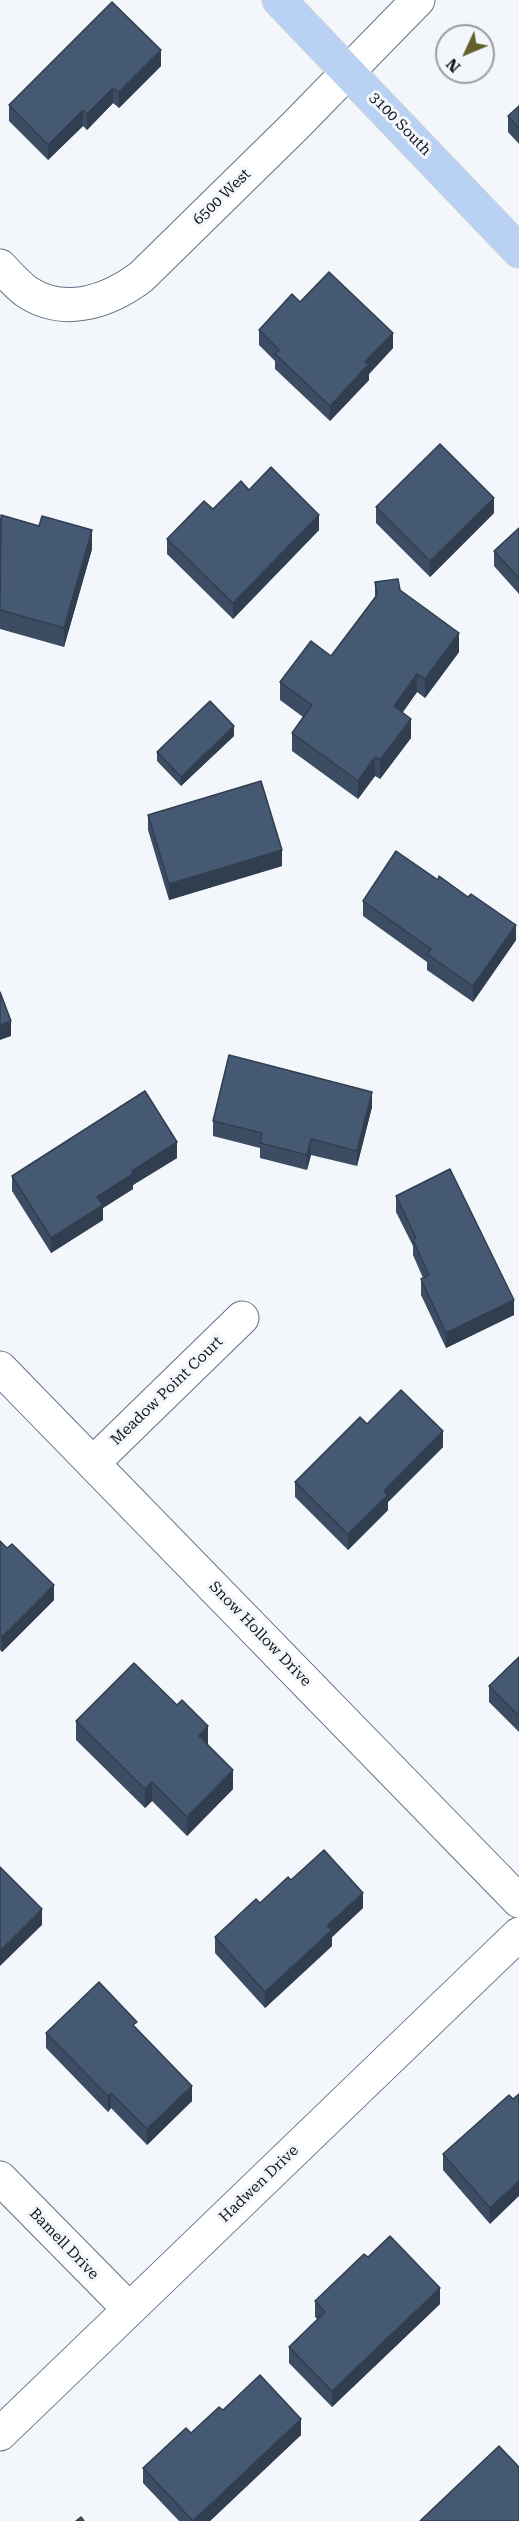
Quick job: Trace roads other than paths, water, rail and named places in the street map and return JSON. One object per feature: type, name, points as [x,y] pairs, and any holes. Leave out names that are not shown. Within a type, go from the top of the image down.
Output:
[{"type":"main road","name":"3100 South","points":[[279,0],[519,251]]},
{"type":"street","name":"6500 West","points":[[0,266],[28,292],[41,299],[83,304],[114,295],[141,277],[349,72],[418,0]]},
{"type":"street","name":"Meadow Point Court","points":[[93,1463],[242,1318]]},
{"type":"street","name":"Snow Hollow Drive","points":[[0,1368],[519,1901]]},
{"type":"street","name":"Hadwen Drive","points":[[0,2434],[519,1934]]},
{"type":"street","name":"Bamell Drive","points":[[0,2178],[129,2309]]}]
